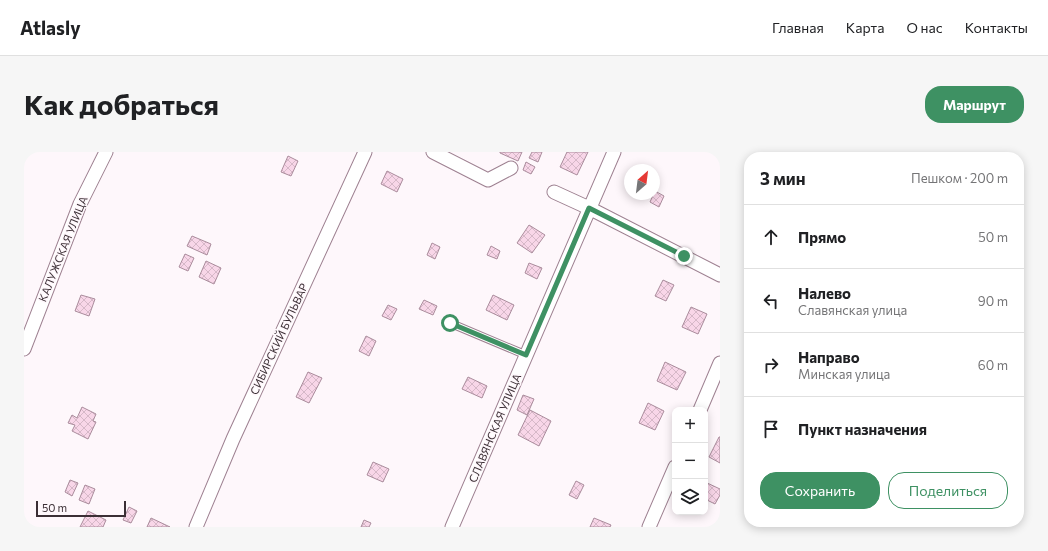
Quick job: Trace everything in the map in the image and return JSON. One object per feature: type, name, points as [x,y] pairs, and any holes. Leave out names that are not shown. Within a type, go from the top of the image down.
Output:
[{"type":"street","name":"КАЛУЖСКАЯ УЛИЦА","points":[[24,349],[80,204],[106,152]]},
{"type":"street","name":"СИБИРСКИЙ БУЛЬВАР","points":[[196,527],[233,439],[365,152]]},
{"type":"street","points":[[433,152],[488,180],[511,168]]},
{"type":"street","name":"СЛАВЯНСКАЯ УЛИЦА","points":[[452,527],[614,152]]},
{"type":"street","points":[[554,192],[589,208],[720,275]]},
{"type":"street","points":[[701,407],[720,363]]},
{"type":"street","points":[[649,527],[672,474]]},
{"type":"lane","points":[[450,323],[526,355]]},
{"type":"building","points":[[500,152],[522,152],[518,161]]},
{"type":"building","points":[[532,152],[542,152],[538,162],[529,158]]},
{"type":"building","points":[[567,152],[588,152],[577,175],[560,167]]},
{"type":"building","points":[[288,156],[298,161],[291,176],[281,172]]},
{"type":"building","points":[[526,162],[535,167],[531,174],[523,170]]},
{"type":"building","points":[[387,171],[403,179],[397,192],[381,184]]},
{"type":"building","points":[[660,194],[664,196],[659,207],[650,202],[651,200],[660,200]]},
{"type":"building","points":[[529,225],[545,235],[532,253],[517,243]]},
{"type":"building","points":[[192,236],[211,244],[207,255],[187,246]]},
{"type":"building","points":[[432,243],[440,247],[435,259],[427,255]]},
{"type":"building","points":[[491,246],[500,251],[497,259],[487,255]]},
{"type":"building","points":[[185,254],[194,258],[188,271],[179,267]]},
{"type":"building","points":[[206,261],[221,268],[214,284],[199,277]]},
{"type":"building","points":[[529,263],[542,268],[537,279],[525,273]]},
{"type":"building","points":[[663,280],[674,285],[666,301],[655,296]]},
{"type":"building","points":[[81,295],[95,299],[89,316],[75,311]]},
{"type":"building","points":[[493,295],[514,305],[507,320],[486,310]]},
{"type":"building","points":[[424,300],[437,306],[433,315],[419,309]]},
{"type":"building","points":[[388,305],[397,309],[391,320],[382,316]]},
{"type":"building","points":[[691,307],[707,314],[698,334],[682,327]]},
{"type":"building","points":[[366,336],[376,341],[369,356],[359,351]]},
{"type":"building","points":[[665,362],[686,372],[677,390],[657,381]]},
{"type":"building","points":[[308,372],[322,378],[309,403],[296,397]]},
{"type":"building","points":[[468,377],[487,386],[482,398],[462,389]]},
{"type":"building","points":[[523,395],[534,399],[527,415],[517,410]]},
{"type":"building","points":[[648,403],[664,411],[655,430],[639,423]]},
{"type":"building","points":[[82,407],[96,414],[93,421],[96,422],[88,439],[72,431],[75,425],[68,423],[72,415],[77,418]]},
{"type":"building","points":[[530,410],[551,421],[539,446],[518,435]]},
{"type":"building","points":[[720,437],[720,463],[709,457]]},
{"type":"building","points":[[373,462],[389,469],[383,482],[367,475]]},
{"type":"building","points":[[70,480],[78,483],[72,496],[65,492]]},
{"type":"building","points":[[576,481],[584,485],[577,499],[569,495]]},
{"type":"building","points":[[708,483],[720,489],[720,495],[715,504],[708,500]]},
{"type":"building","points":[[85,485],[95,489],[89,504],[79,500]]},
{"type":"building","points":[[129,507],[137,511],[131,523],[123,520]]},
{"type":"building","points":[[88,511],[106,520],[103,527],[80,527]]},
{"type":"building","points":[[151,518],[170,527],[147,527]]},
{"type":"building","points":[[594,518],[611,525],[610,527],[590,527]]},
{"type":"building","points":[[364,520],[371,523],[369,527],[361,527]]},
{"type":"route","points":[[450,323],[526,355],[589,208],[684,256]]}]
